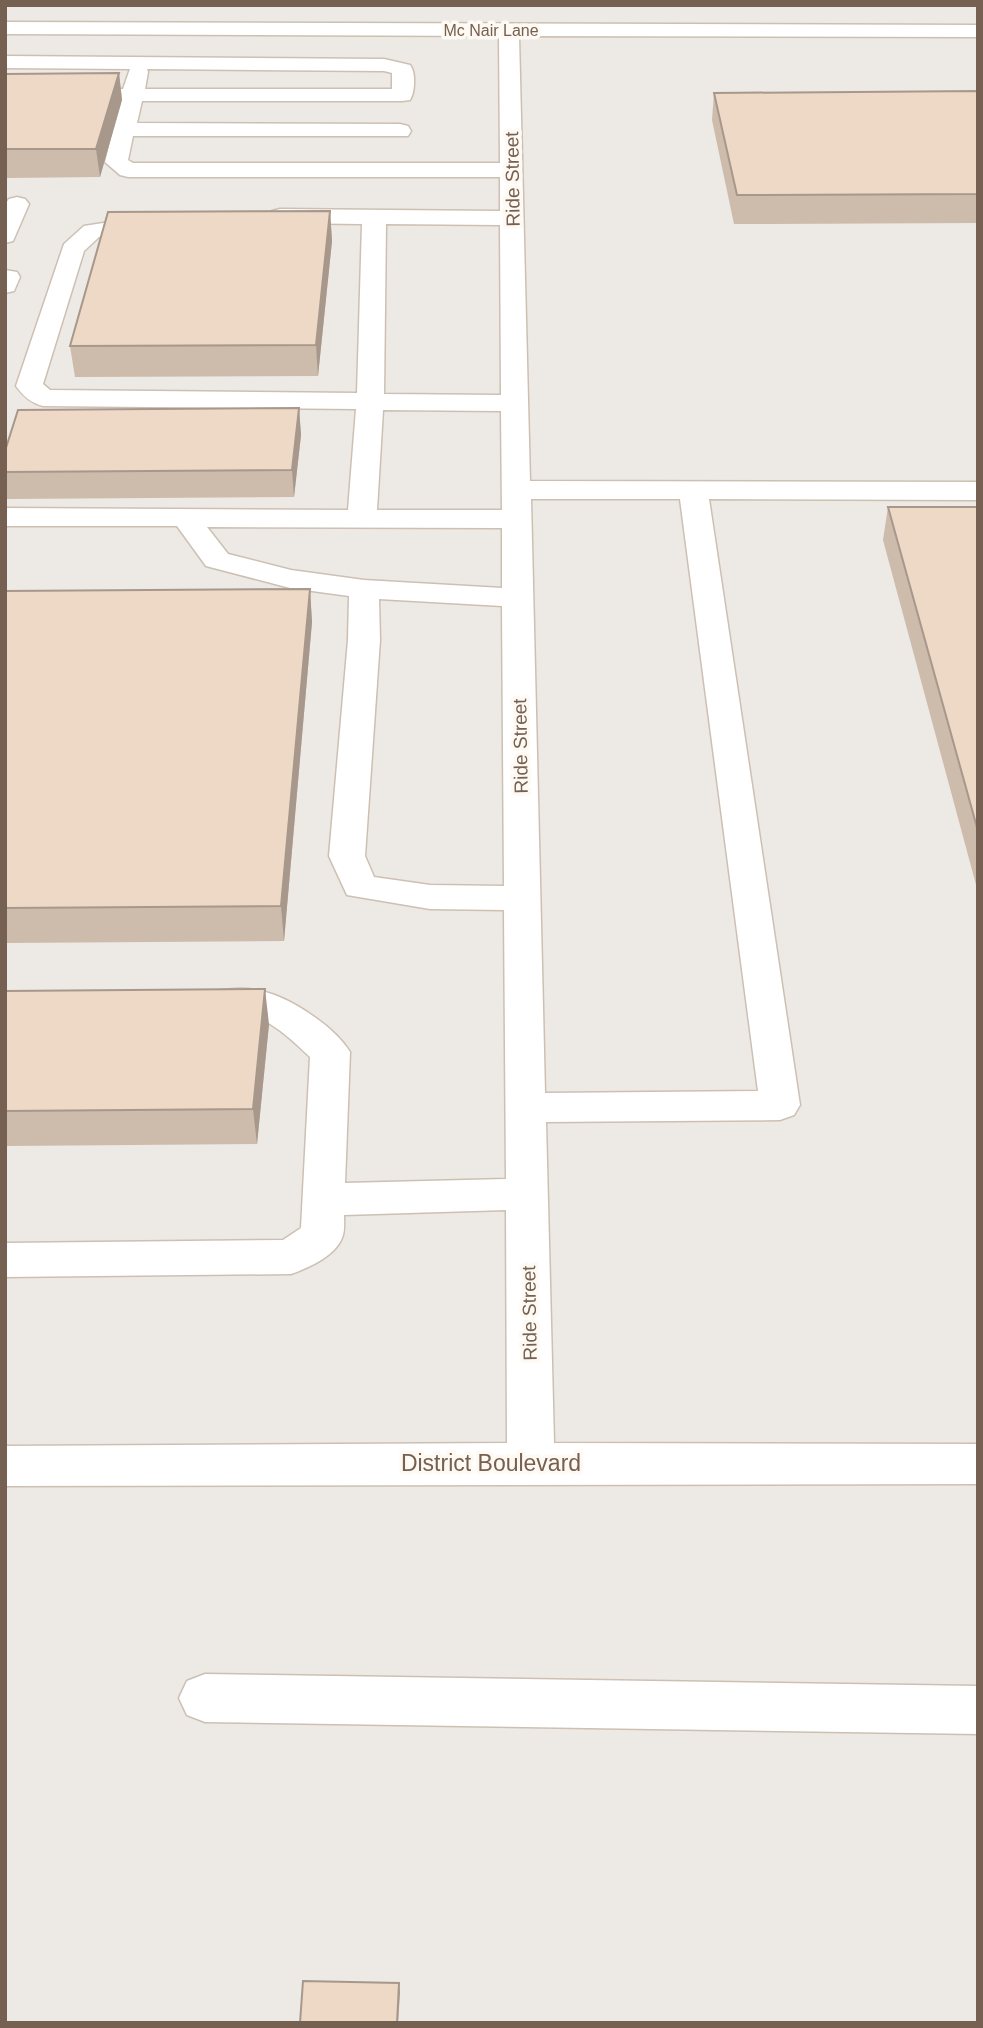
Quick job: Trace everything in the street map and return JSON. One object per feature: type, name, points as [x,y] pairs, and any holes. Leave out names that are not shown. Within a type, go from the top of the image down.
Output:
[{"type":"street","points":[[233,5],[237,29]]},
{"type":"street","points":[[294,29],[297,5]]},
{"type":"street","points":[[461,5],[461,30]]},
{"type":"street","points":[[596,5],[598,30]]},
{"type":"street","points":[[785,5],[793,31]]},
{"type":"street","name":"Mc Nair Lane","points":[[5,28],[461,30],[502,25],[598,30],[978,31]]},
{"type":"street","name":"Ride Street","points":[[502,25],[513,218],[531,1462]]},
{"type":"street","points":[[146,29],[116,162],[128,170],[512,170]]},
{"type":"street","points":[[5,62],[384,65],[403,69],[398,170]]},
{"type":"street","points":[[5,95],[402,95]]},
{"type":"street","points":[[125,130],[400,131]]},
{"type":"street","points":[[5,236],[17,204]]},
{"type":"street","points":[[250,216],[513,218]]},
{"type":"street","points":[[362,518],[370,401],[374,217]]},
{"type":"street","points":[[176,220],[92,231],[74,249],[29,386],[43,398],[515,403]]},
{"type":"street","points":[[525,1108],[780,1105],[693,490]]},
{"type":"street","points":[[5,517],[362,518],[693,490],[978,491]]},
{"type":"street","points":[[186,518],[217,560],[290,579],[364,589],[518,598]]},
{"type":"street","points":[[364,589],[364,640],[347,856],[360,887],[430,897],[523,898]]},
{"type":"street","points":[[5,1260],[291,1257],[322,1236],[330,1052],[300,1026],[258,1003],[178,1003]]},
{"type":"street","points":[[322,1200],[527,1194]]},
{"type":"street","name":"District Boulevard","points":[[5,1466],[531,1462],[978,1464]]},
{"type":"street","points":[[205,1698],[978,1710]]},
{"type":"shaded area","points":[[5,5],[978,5],[978,2023],[5,2023]]},
{"type":"building","points":[[119,73],[96,149],[5,149],[5,74]]},
{"type":"building","points":[[978,91],[978,194],[737,195],[714,93]]},
{"type":"building","points":[[330,211],[316,345],[70,346],[108,212]]},
{"type":"building","points":[[299,408],[292,470],[5,472],[5,451],[18,410]]},
{"type":"building","points":[[888,507],[978,507],[978,831]]},
{"type":"building","points":[[310,589],[281,906],[5,908],[5,591]]},
{"type":"building","points":[[265,989],[253,1109],[5,1111],[5,991]]},
{"type":"building","points":[[303,1981],[399,1983],[397,2023],[300,2023]]}]
